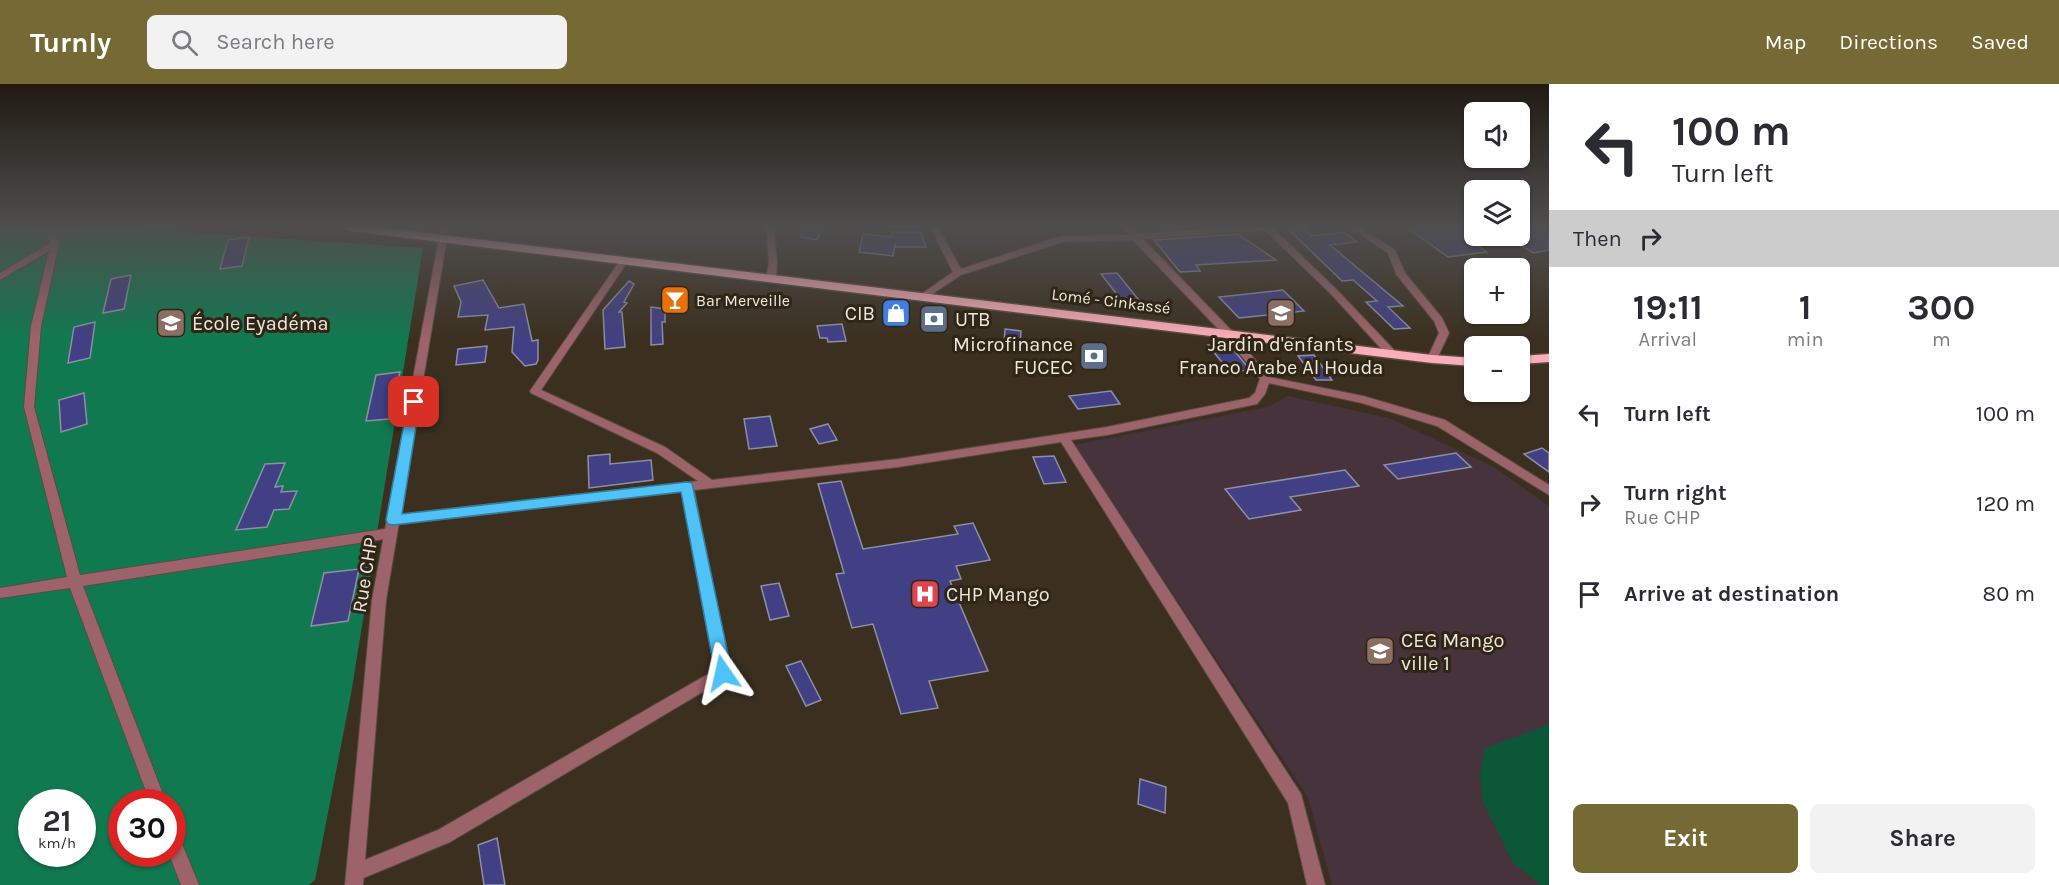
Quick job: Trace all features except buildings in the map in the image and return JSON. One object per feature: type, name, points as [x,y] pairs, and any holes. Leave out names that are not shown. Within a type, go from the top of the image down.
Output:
[{"type":"highway","name":"Lomé - Cinkassé","points":[[652,264],[1464,361]]},
{"type":"highway","points":[[1530,359],[1549,358]]},
{"type":"street","points":[[0,277],[21,264]]},
{"type":"street","points":[[50,264],[36,326],[29,407],[75,583],[153,789]]},
{"type":"street","name":"Rue CHP","points":[[355,878],[379,600],[438,264]]},
{"type":"street","points":[[622,264],[535,391],[661,450],[710,484]]},
{"type":"street","points":[[771,279],[773,264]]},
{"type":"street","points":[[954,264],[958,273]]},
{"type":"street","points":[[923,297],[958,273],[984,264]]},
{"type":"street","points":[[1163,264],[1228,333],[1265,379],[1363,400],[1441,423],[1549,491]]},
{"type":"street","points":[[1306,264],[1392,354]]},
{"type":"street","points":[[1397,264],[1401,274],[1439,320],[1444,333],[1432,359]]},
{"type":"street","points":[[0,593],[75,583],[392,526],[710,484],[898,463],[1064,438],[1253,401],[1260,394],[1265,379]]},
{"type":"street","points":[[1064,438],[1295,800],[1316,885]]},
{"type":"street","points":[[355,878],[444,836],[723,673],[687,487]]},
{"type":"street","points":[[183,867],[190,885]]},
{"type":"shaded area","name":"CEG Mango ville 1","points":[[1288,396],[1389,418],[1494,467],[1549,506],[1549,885],[1332,885],[1308,797],[1074,445],[1267,407]]},
{"type":"green space","points":[[0,264],[420,264],[351,694],[315,880],[309,885],[0,885]]},
{"type":"green space","points":[[1549,724],[1549,885],[1541,885],[1513,863],[1483,802],[1480,774],[1485,748]]},
{"type":"place","name":"Bar Merveille","points":[[675,300]]},
{"type":"place","name":"CIB","points":[[896,313]]},
{"type":"place","name":"Jardin d'enfants Franco Arabe Al Houda","points":[[1281,313]]},
{"type":"place","name":"UTB","points":[[934,319]]},
{"type":"place","name":"École Eyadéma","points":[[171,323]]},
{"type":"place","name":"Microfinance FUCEC","points":[[1094,356]]},
{"type":"place","name":"CHP Mango","points":[[925,594]]},
{"type":"place","name":"CEG Mango ville 1","points":[[1380,651]]},
{"type":"route","points":[[414,402],[393,520],[687,487],[723,673]]}]
